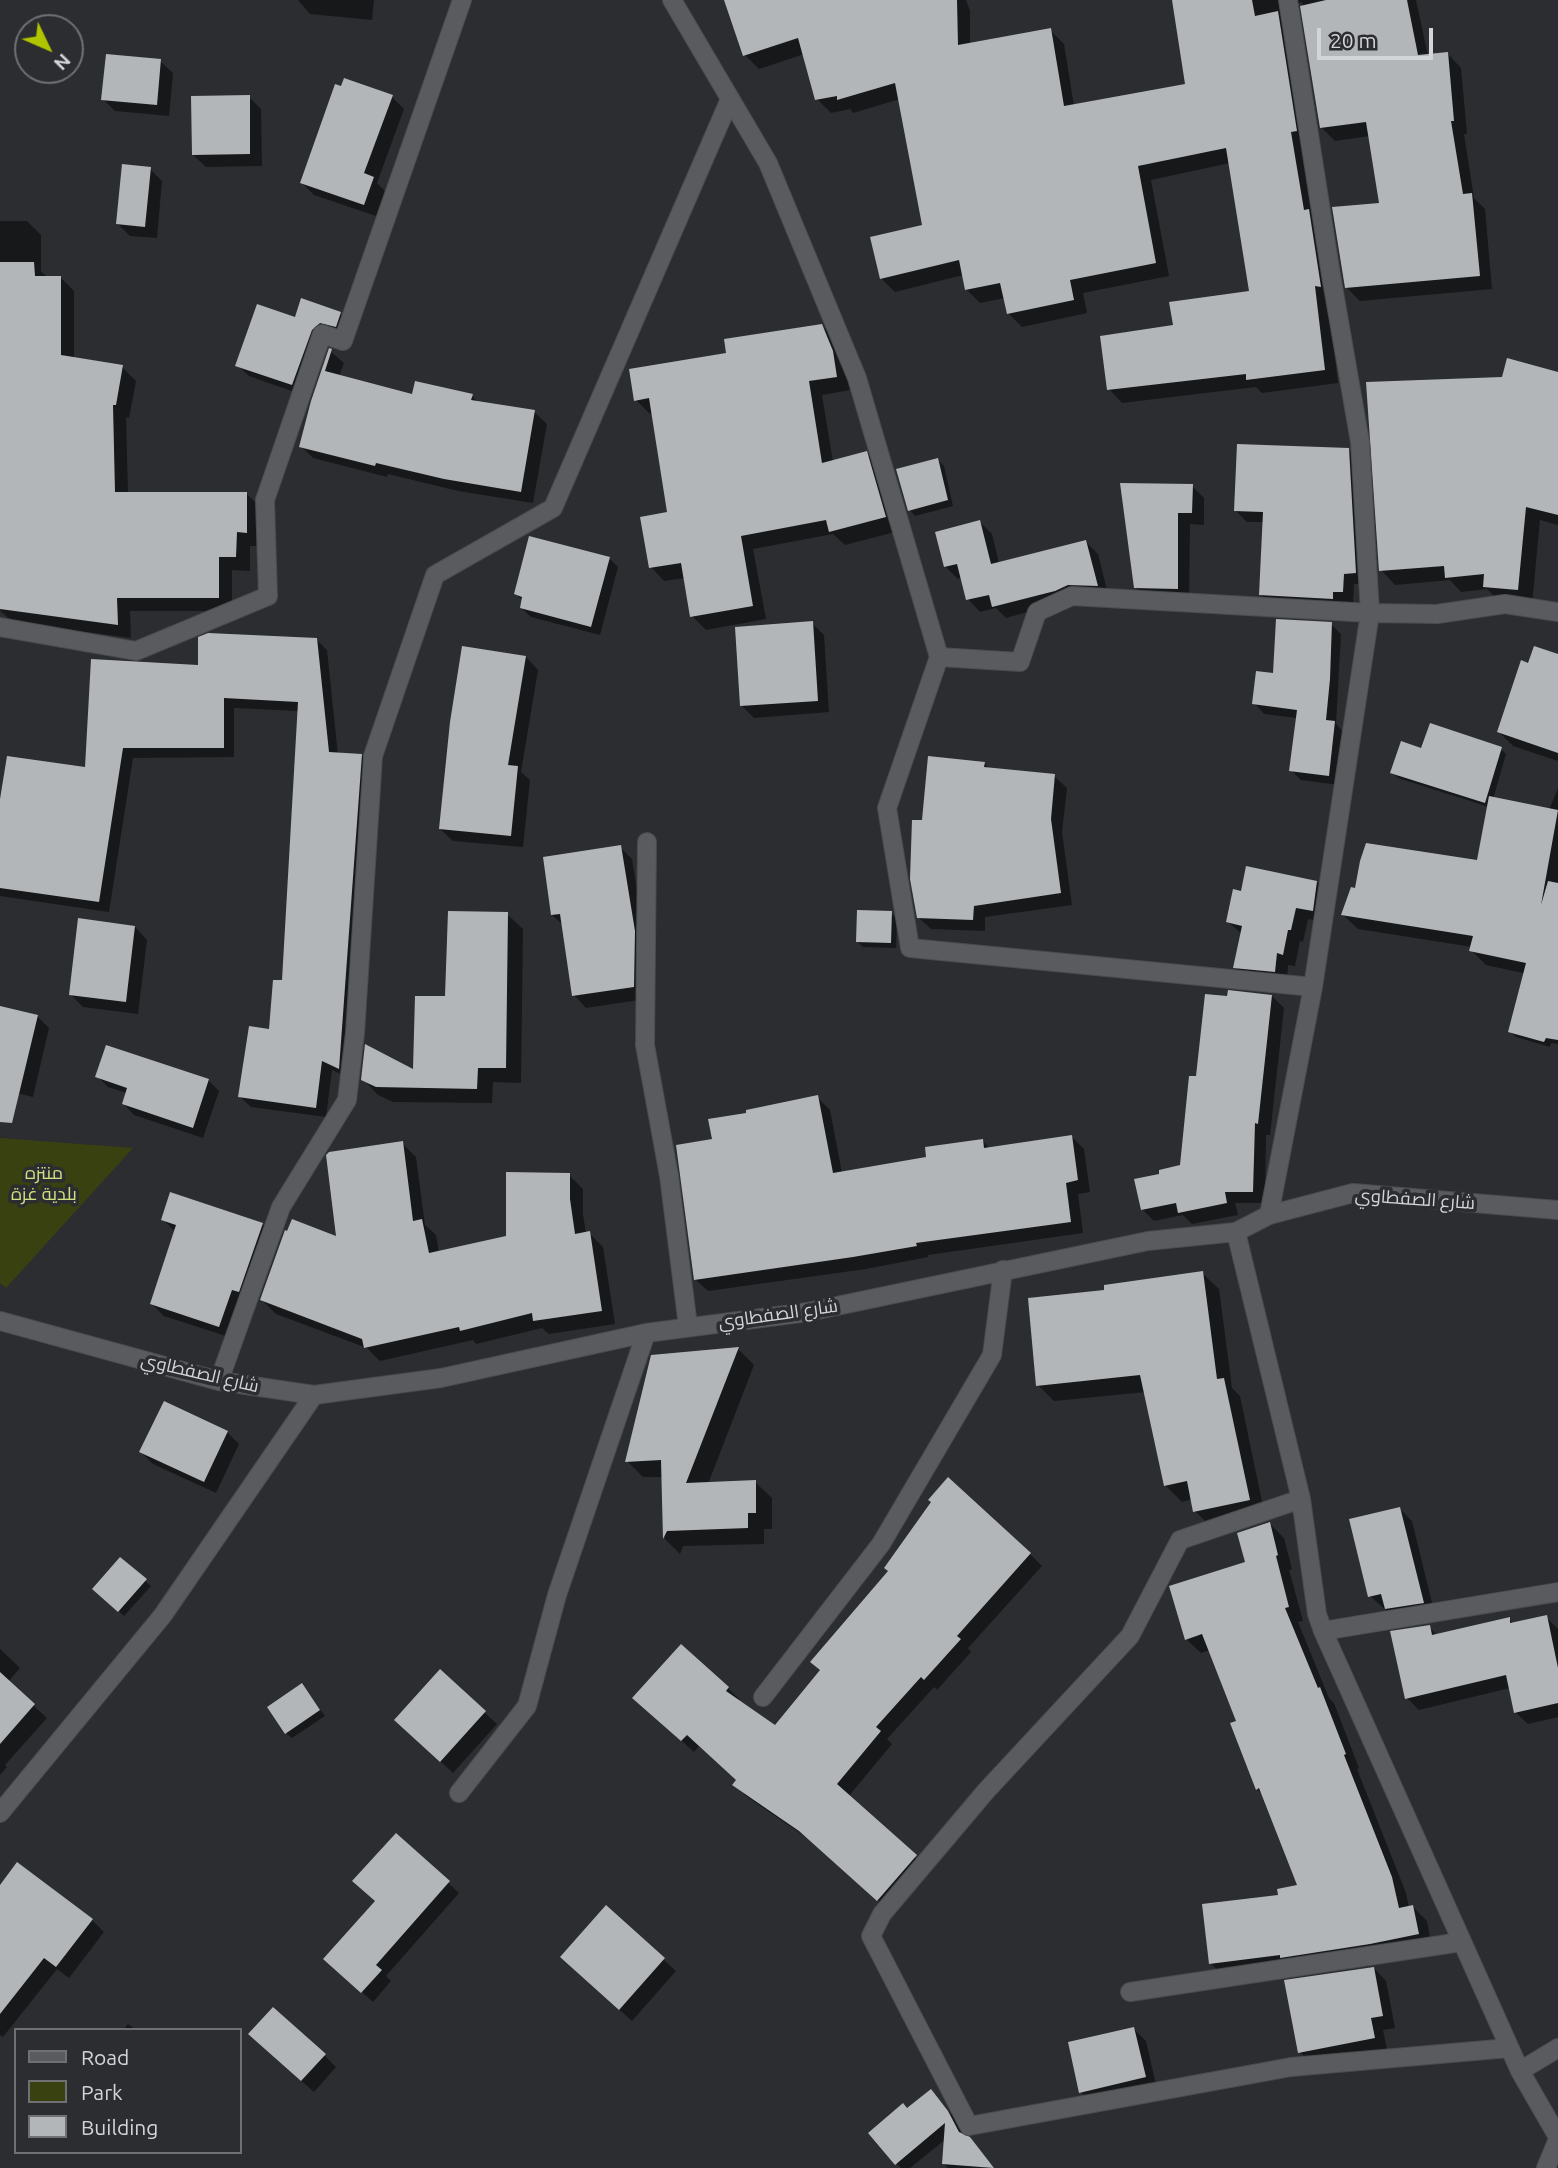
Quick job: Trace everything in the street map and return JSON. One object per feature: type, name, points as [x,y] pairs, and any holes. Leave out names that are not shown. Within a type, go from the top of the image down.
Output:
[{"type":"street","points":[[0,627],[136,651],[268,596],[265,500],[322,334],[343,341],[462,0]]},
{"type":"street","points":[[672,0],[768,163],[857,378],[939,657],[887,808],[909,948],[1313,987]]},
{"type":"street","points":[[1269,1216],[1313,987],[1370,613],[1360,442],[1288,0]]},
{"type":"street","points":[[219,1381],[281,1207],[347,1100],[355,1033],[373,756],[435,575],[553,508],[730,99]]},
{"type":"street","points":[[939,657],[1020,662],[1037,612],[1072,596],[1370,613],[1437,614],[1505,604],[1558,612]]},
{"type":"street","points":[[647,842],[645,1045],[669,1176],[688,1326]]},
{"type":"street","name":"شارع الصفطاوي","points":[[0,1321],[219,1381],[314,1395],[441,1378],[646,1333],[808,1312],[1148,1241],[1236,1232],[1269,1216],[1353,1193],[1558,1210]]},
{"type":"street","points":[[1236,1232],[1301,1499],[1317,1614],[1509,2048],[1558,2138],[1546,2168]]},
{"type":"street","points":[[763,1697],[881,1544],[992,1355],[1003,1270]]},
{"type":"street","points":[[459,1793],[527,1706],[557,1595],[646,1333]]},
{"type":"street","points":[[0,1813],[163,1615],[314,1395]]},
{"type":"street","points":[[1301,1499],[1180,1539],[1130,1636],[986,1791],[882,1914],[871,1936],[969,2126],[1291,2067],[1509,2048]]},
{"type":"street","points":[[1323,1631],[1558,1592]]},
{"type":"street","points":[[1130,1992],[1461,1942]]},
{"type":"street","points":[[1520,2071],[1558,2048]]},
{"type":"green space","name":"منتزه بلدية غزة","points":[[0,1138],[133,1148],[6,1288],[0,1283]]},
{"type":"building","points":[[724,0],[957,0],[958,45],[1051,28],[1064,106],[1185,84],[1172,0],[1252,0],[1255,16],[1278,11],[1297,131],[1291,132],[1304,210],[1309,209],[1321,287],[1315,286],[1325,370],[1246,380],[1246,374],[1107,390],[1100,336],[1173,325],[1169,302],[1249,291],[1226,148],[1138,166],[1156,263],[1070,280],[1074,300],[1007,314],[1000,283],[965,290],[959,260],[880,279],[870,237],[922,225],[895,83],[837,100],[837,96],[815,100],[798,38],[743,56]]},
{"type":"building","points":[[1326,0],[1407,0],[1418,55],[1448,52],[1454,121],[1451,121],[1463,194],[1472,193],[1480,276],[1345,288],[1332,207],[1379,203],[1366,122],[1320,128],[1300,6]]},
{"type":"building","points":[[106,54],[161,59],[157,105],[101,100]]},
{"type":"building","points":[[344,78],[393,95],[364,173],[374,177],[364,205],[300,183],[335,84],[341,86]]},
{"type":"building","points":[[250,95],[250,154],[192,155],[191,96]]},
{"type":"building","points":[[122,164],[151,167],[145,227],[116,224]]},
{"type":"building","points":[[0,262],[34,262],[35,276],[61,276],[61,355],[123,365],[116,405],[113,405],[115,492],[247,492],[247,533],[237,532],[236,557],[219,557],[219,598],[117,598],[118,625],[0,609]]},
{"type":"building","points":[[301,298],[341,312],[336,327],[320,323],[312,330],[292,385],[235,366],[257,304],[295,317]]},
{"type":"building","points":[[822,324],[833,351],[837,377],[809,381],[822,463],[867,451],[886,517],[829,532],[826,520],[741,536],[753,606],[690,617],[681,563],[649,568],[640,517],[667,512],[649,398],[634,401],[629,369],[726,353],[724,339]]},
{"type":"building","points":[[329,348],[332,349],[325,371],[412,394],[415,381],[473,394],[471,400],[535,410],[521,492],[444,479],[376,463],[375,466],[299,447]]},
{"type":"building","points":[[1507,358],[1558,372],[1558,515],[1526,507],[1518,590],[1483,587],[1484,574],[1445,578],[1444,566],[1379,571],[1366,382],[1502,377]]},
{"type":"building","points":[[1237,444],[1349,448],[1356,573],[1344,574],[1343,592],[1333,592],[1333,599],[1259,595],[1263,512],[1234,511]]},
{"type":"building","points":[[938,458],[948,500],[908,511],[896,469]]},
{"type":"building","points":[[1120,483],[1193,484],[1192,513],[1178,513],[1178,589],[1134,588]]},
{"type":"building","points":[[980,520],[991,564],[1086,540],[1098,586],[1068,585],[1055,591],[992,607],[989,595],[966,600],[957,564],[944,567],[935,532]]},
{"type":"building","points":[[529,536],[610,557],[591,627],[520,608],[522,597],[514,594]]},
{"type":"building","points":[[1276,619],[1332,622],[1326,720],[1335,721],[1329,776],[1289,771],[1297,710],[1252,704],[1256,671],[1273,673]]},
{"type":"building","points":[[813,621],[818,701],[740,706],[735,627]]},
{"type":"building","points":[[208,633],[317,638],[329,752],[362,754],[339,1069],[322,1061],[316,1108],[238,1097],[249,1026],[269,1029],[273,980],[282,980],[298,702],[224,698],[224,748],[123,748],[99,902],[0,888],[0,799],[7,756],[85,767],[91,659],[198,665],[198,637]]},
{"type":"building","points":[[462,646],[526,656],[508,765],[518,766],[511,836],[439,829],[450,722]]},
{"type":"building","points":[[1534,646],[1558,654],[1558,753],[1497,732],[1521,660],[1528,663]]},
{"type":"building","points":[[1430,723],[1502,747],[1485,803],[1390,773],[1401,741],[1421,748]]},
{"type":"building","points":[[928,756],[985,762],[984,767],[1055,774],[1051,819],[1061,893],[974,906],[973,920],[917,918],[910,879],[912,820],[922,820]]},
{"type":"building","points":[[1489,796],[1558,810],[1541,905],[1548,881],[1558,883],[1558,1040],[1546,1038],[1544,1042],[1508,1032],[1526,963],[1469,951],[1473,936],[1341,915],[1351,887],[1355,888],[1366,843],[1477,860]]},
{"type":"building","points":[[621,845],[635,931],[634,987],[572,996],[560,914],[551,915],[543,857]]},
{"type":"building","points":[[1246,866],[1317,881],[1313,911],[1296,908],[1283,955],[1277,953],[1275,972],[1233,968],[1242,926],[1226,922],[1233,889],[1241,891]]},
{"type":"building","points":[[857,910],[892,911],[891,943],[856,942]]},
{"type":"building","points":[[448,911],[508,912],[506,1068],[478,1068],[477,1089],[376,1087],[361,1080],[365,1044],[413,1069],[415,996],[445,996]]},
{"type":"building","points":[[78,918],[135,926],[126,1002],[69,995]]},
{"type":"building","points":[[1228,990],[1272,995],[1258,1124],[1255,1123],[1253,1192],[1225,1192],[1227,1203],[1178,1213],[1176,1203],[1141,1210],[1134,1179],[1159,1174],[1159,1170],[1180,1165],[1189,1076],[1196,1076],[1205,994],[1227,996]]},
{"type":"building","points":[[0,1006],[38,1015],[12,1123],[0,1122]]},
{"type":"building","points":[[106,1045],[209,1079],[193,1128],[122,1104],[127,1088],[95,1077]]},
{"type":"building","points":[[818,1095],[833,1173],[926,1157],[925,1147],[983,1139],[984,1148],[1072,1135],[1078,1180],[1066,1183],[1071,1222],[916,1243],[917,1246],[853,1257],[694,1280],[676,1145],[712,1139],[708,1119],[746,1113],[746,1110]]},
{"type":"building","points":[[403,1141],[413,1221],[422,1219],[429,1253],[506,1236],[506,1172],[570,1173],[570,1199],[575,1234],[590,1231],[602,1311],[533,1321],[532,1313],[460,1331],[459,1327],[364,1348],[362,1339],[260,1300],[285,1230],[287,1231],[292,1219],[336,1236],[326,1155],[329,1152]]},
{"type":"building","points":[[170,1192],[263,1223],[239,1292],[232,1290],[219,1327],[150,1304],[176,1225],[161,1220]]},
{"type":"building","points":[[1203,1271],[1217,1379],[1224,1378],[1250,1500],[1193,1512],[1187,1481],[1164,1486],[1140,1375],[1036,1386],[1028,1298],[1104,1290],[1104,1285]]},
{"type":"building","points":[[739,1347],[686,1483],[756,1480],[756,1513],[748,1513],[748,1528],[667,1531],[663,1539],[661,1460],[625,1462],[651,1355]]},
{"type":"building","points":[[164,1401],[228,1431],[204,1482],[139,1452]]},
{"type":"building","points":[[948,1477],[1031,1553],[957,1636],[961,1639],[924,1680],[921,1677],[876,1727],[881,1731],[837,1784],[917,1855],[877,1901],[799,1831],[732,1785],[736,1780],[687,1735],[681,1741],[632,1698],[681,1644],[729,1687],[726,1691],[775,1725],[820,1670],[810,1662],[888,1571],[884,1568],[931,1502],[928,1500]]},
{"type":"building","points":[[1400,1507],[1424,1603],[1385,1609],[1381,1594],[1368,1597],[1349,1519]]},
{"type":"building","points":[[1270,1522],[1289,1607],[1285,1608],[1346,1754],[1344,1755],[1392,1877],[1399,1908],[1413,1905],[1419,1934],[1280,1958],[1280,1955],[1209,1964],[1202,1904],[1278,1895],[1277,1889],[1297,1885],[1230,1723],[1236,1721],[1202,1634],[1185,1640],[1169,1586],[1245,1562],[1237,1533]]},
{"type":"building","points":[[120,1557],[147,1579],[118,1612],[92,1589]]},
{"type":"building","points":[[1547,1615],[1558,1668],[1558,1703],[1514,1713],[1506,1675],[1405,1699],[1390,1631],[1430,1625],[1432,1635],[1510,1617],[1510,1623]]},
{"type":"building","points":[[440,1669],[486,1711],[440,1762],[394,1720]]},
{"type":"building","points":[[0,1672],[35,1704],[0,1744]]},
{"type":"building","points":[[302,1683],[320,1710],[285,1734],[267,1707]]},
{"type":"building","points":[[396,1833],[450,1881],[376,1965],[382,1970],[361,1993],[323,1959],[375,1901],[352,1881]]},
{"type":"building","points":[[17,1862],[93,1919],[56,1967],[44,1958],[0,2014],[0,1885]]},
{"type":"building","points":[[606,1905],[665,1958],[619,2010],[560,1957]]},
{"type":"building","points":[[1374,1967],[1383,2016],[1371,2018],[1375,2038],[1298,2053],[1284,1980]]},
{"type":"building","points":[[273,2007],[326,2054],[301,2081],[248,2034]]},
{"type":"building","points":[[1134,2027],[1146,2077],[1079,2093],[1068,2042]]},
{"type":"building","points":[[931,2089],[948,2111],[959,2132],[970,2137],[994,2168],[942,2164],[945,2123],[895,2165],[868,2133],[903,2103],[907,2108]]}]
